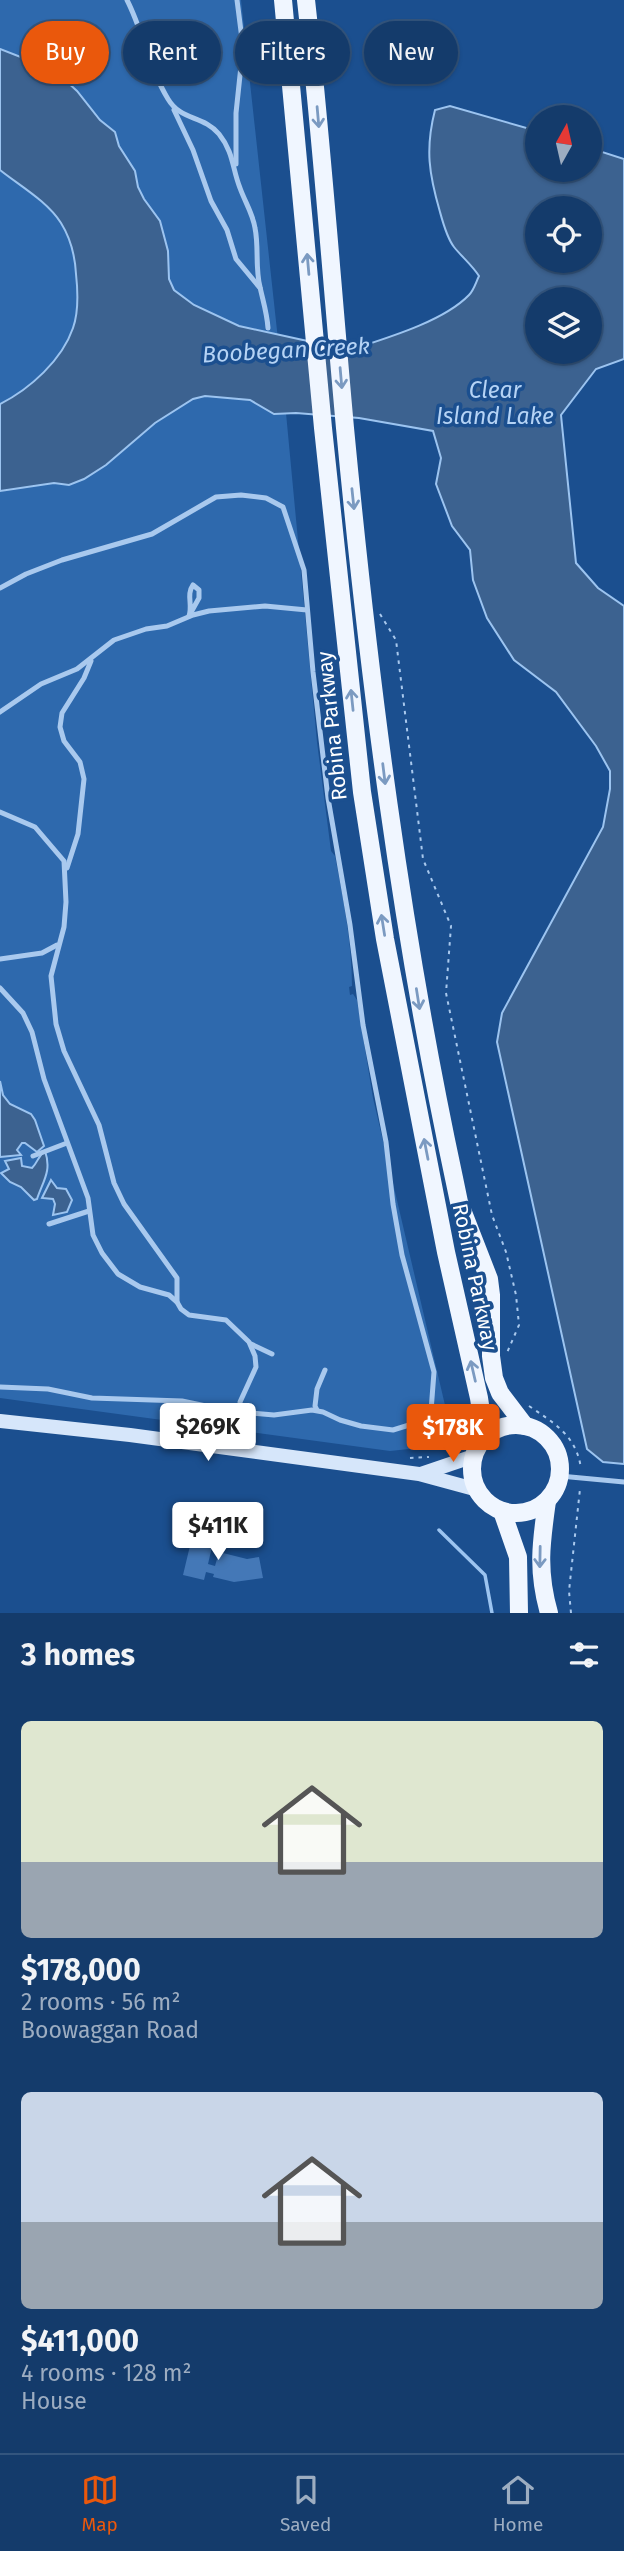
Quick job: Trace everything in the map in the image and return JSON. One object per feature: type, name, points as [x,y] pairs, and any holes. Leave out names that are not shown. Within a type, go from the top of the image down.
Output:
[{"type":"main road","name":"Robina Parkway","points":[[283,0],[323,428],[362,792],[385,939],[485,1438]]},
{"type":"main road","name":"Robina Parkway","points":[[306,0],[345,431],[388,805],[420,1012],[459,1202],[489,1279],[492,1295],[491,1368],[500,1393],[525,1426]]},
{"type":"main road","points":[[0,1421],[130,1434],[419,1474],[478,1490]]},
{"type":"main road","points":[[419,1474],[466,1452],[497,1430],[510,1426],[525,1426],[538,1431],[556,1450],[560,1476],[547,1501],[526,1512],[502,1511],[484,1499],[478,1490],[466,1452]]},
{"type":"main road","points":[[547,1501],[539,1555],[542,1586],[549,1613]]},
{"type":"main road","points":[[502,1511],[518,1557],[519,1613]]},
{"type":"lane","points":[[127,0],[153,69],[193,150],[211,201],[227,230],[236,259],[260,288],[265,299],[268,328]]},
{"type":"lane","points":[[237,0],[243,47],[236,113],[236,167],[239,187],[255,228],[260,288]]},
{"type":"lane","points":[[167,98],[182,115],[203,121],[218,133],[236,167]]},
{"type":"lane","points":[[0,588],[62,560],[152,534],[216,497],[266,498],[283,507],[304,570],[328,798],[350,925],[363,1025],[386,1142],[393,1204],[402,1255],[434,1372],[431,1411],[422,1421],[393,1430],[340,1420],[315,1409],[274,1415],[227,1411],[182,1401],[92,1398],[48,1390],[0,1387]]},
{"type":"lane","points":[[193,585],[196,586],[199,598],[189,616],[192,607],[190,589],[193,585]]},
{"type":"lane","points":[[0,712],[41,684],[77,669],[114,640],[145,629],[167,625],[209,611],[265,606],[307,610]]},
{"type":"lane","points":[[53,966],[64,927],[67,863],[78,834],[84,779],[80,762],[64,741],[60,727],[61,713],[94,657]]},
{"type":"lane","points":[[77,669],[83,668],[85,674]]},
{"type":"lane","points":[[0,812],[35,827],[64,861],[66,878]]},
{"type":"lane","points":[[57,852],[63,856],[71,851]]},
{"type":"lane","points":[[0,959],[46,952],[59,943]]},
{"type":"lane","points":[[46,952],[53,955],[52,1003],[64,1051],[99,1125],[114,1184],[124,1203],[177,1278],[177,1302]]},
{"type":"lane","points":[[0,988],[23,1013],[32,1032],[44,1079],[88,1198],[93,1234],[102,1253],[118,1274],[140,1287],[166,1294],[189,1315],[226,1320],[249,1342],[272,1354]]},
{"type":"lane","points":[[33,1156],[67,1143]]},
{"type":"lane","points":[[50,1224],[89,1211]]},
{"type":"lane","points":[[166,1294],[177,1286]]},
{"type":"lane","points":[[227,1411],[233,1410],[240,1402],[256,1367],[249,1342]]},
{"type":"lane","points":[[315,1409],[317,1388],[325,1370]]},
{"type":"lane","points":[[240,1402],[241,1412]]},
{"type":"lane","points":[[560,1476],[624,1482]]},
{"type":"path","points":[[377,608],[396,640],[423,859],[451,926],[446,993],[492,1215],[506,1252],[516,1295],[519,1325],[506,1356]]},
{"type":"path","points":[[528,1405],[554,1422],[569,1436],[581,1468]]},
{"type":"path","points":[[466,1452],[468,1423]]},
{"type":"path","points":[[407,1459],[435,1456]]},
{"type":"path","points":[[572,1613],[569,1591],[581,1485]]},
{"type":"shaded area","points":[[0,0],[241,0],[243,21],[235,21],[235,84],[250,84],[286,413],[317,742],[331,851],[335,856],[349,937],[352,970],[350,995],[353,994],[357,1000],[373,1098],[452,1435],[418,1448],[390,1451],[0,1398]]},
{"type":"water","name":"Clear Island Lake","points":[[0,49],[21,57],[21,84],[69,84],[100,120],[115,132],[119,146],[135,171],[144,199],[160,221],[168,251],[169,279],[174,290],[194,305],[239,326],[312,342],[338,354],[442,315],[469,295],[479,276],[452,243],[436,198],[429,149],[435,110],[450,106],[525,128],[525,182],[602,182],[602,152],[624,159],[624,359],[596,369],[561,415],[576,563],[598,588],[624,606],[624,1464],[603,1462],[587,1449],[497,1042],[502,1013],[603,827],[610,789],[610,771],[596,746],[556,692],[514,660],[487,618],[473,580],[470,550],[452,526],[436,484],[441,458],[433,431],[359,418],[274,414],[250,400],[205,396],[193,399],[155,423],[106,465],[84,479],[69,485],[54,483],[0,491],[0,404],[23,390],[53,362],[68,340],[77,308],[75,267],[67,235],[55,215],[0,170]]},
{"type":"water","points":[[0,1081],[3,1095],[10,1104],[31,1114],[35,1120],[44,1146],[37,1152],[22,1143],[17,1150],[21,1155],[0,1157]]},
{"type":"water","points":[[45,1151],[47,1170],[37,1199],[34,1200],[1,1173],[9,1169],[5,1161],[21,1158],[22,1166],[32,1168]]},
{"type":"water","points":[[51,1180],[57,1188],[66,1189],[72,1200],[67,1212],[53,1215],[53,1199],[42,1198]]},
{"type":"building","points":[[194,1529],[215,1534],[208,1564],[215,1566],[219,1552],[247,1559],[259,1557],[263,1578],[234,1582],[213,1577],[214,1574],[206,1572],[204,1580],[183,1575]]},
{"type":"waterway","points":[[439,1530],[485,1575],[492,1613]]},
{"type":"water label","name":"Boobegan Creek","points":[[286,350]]}]
